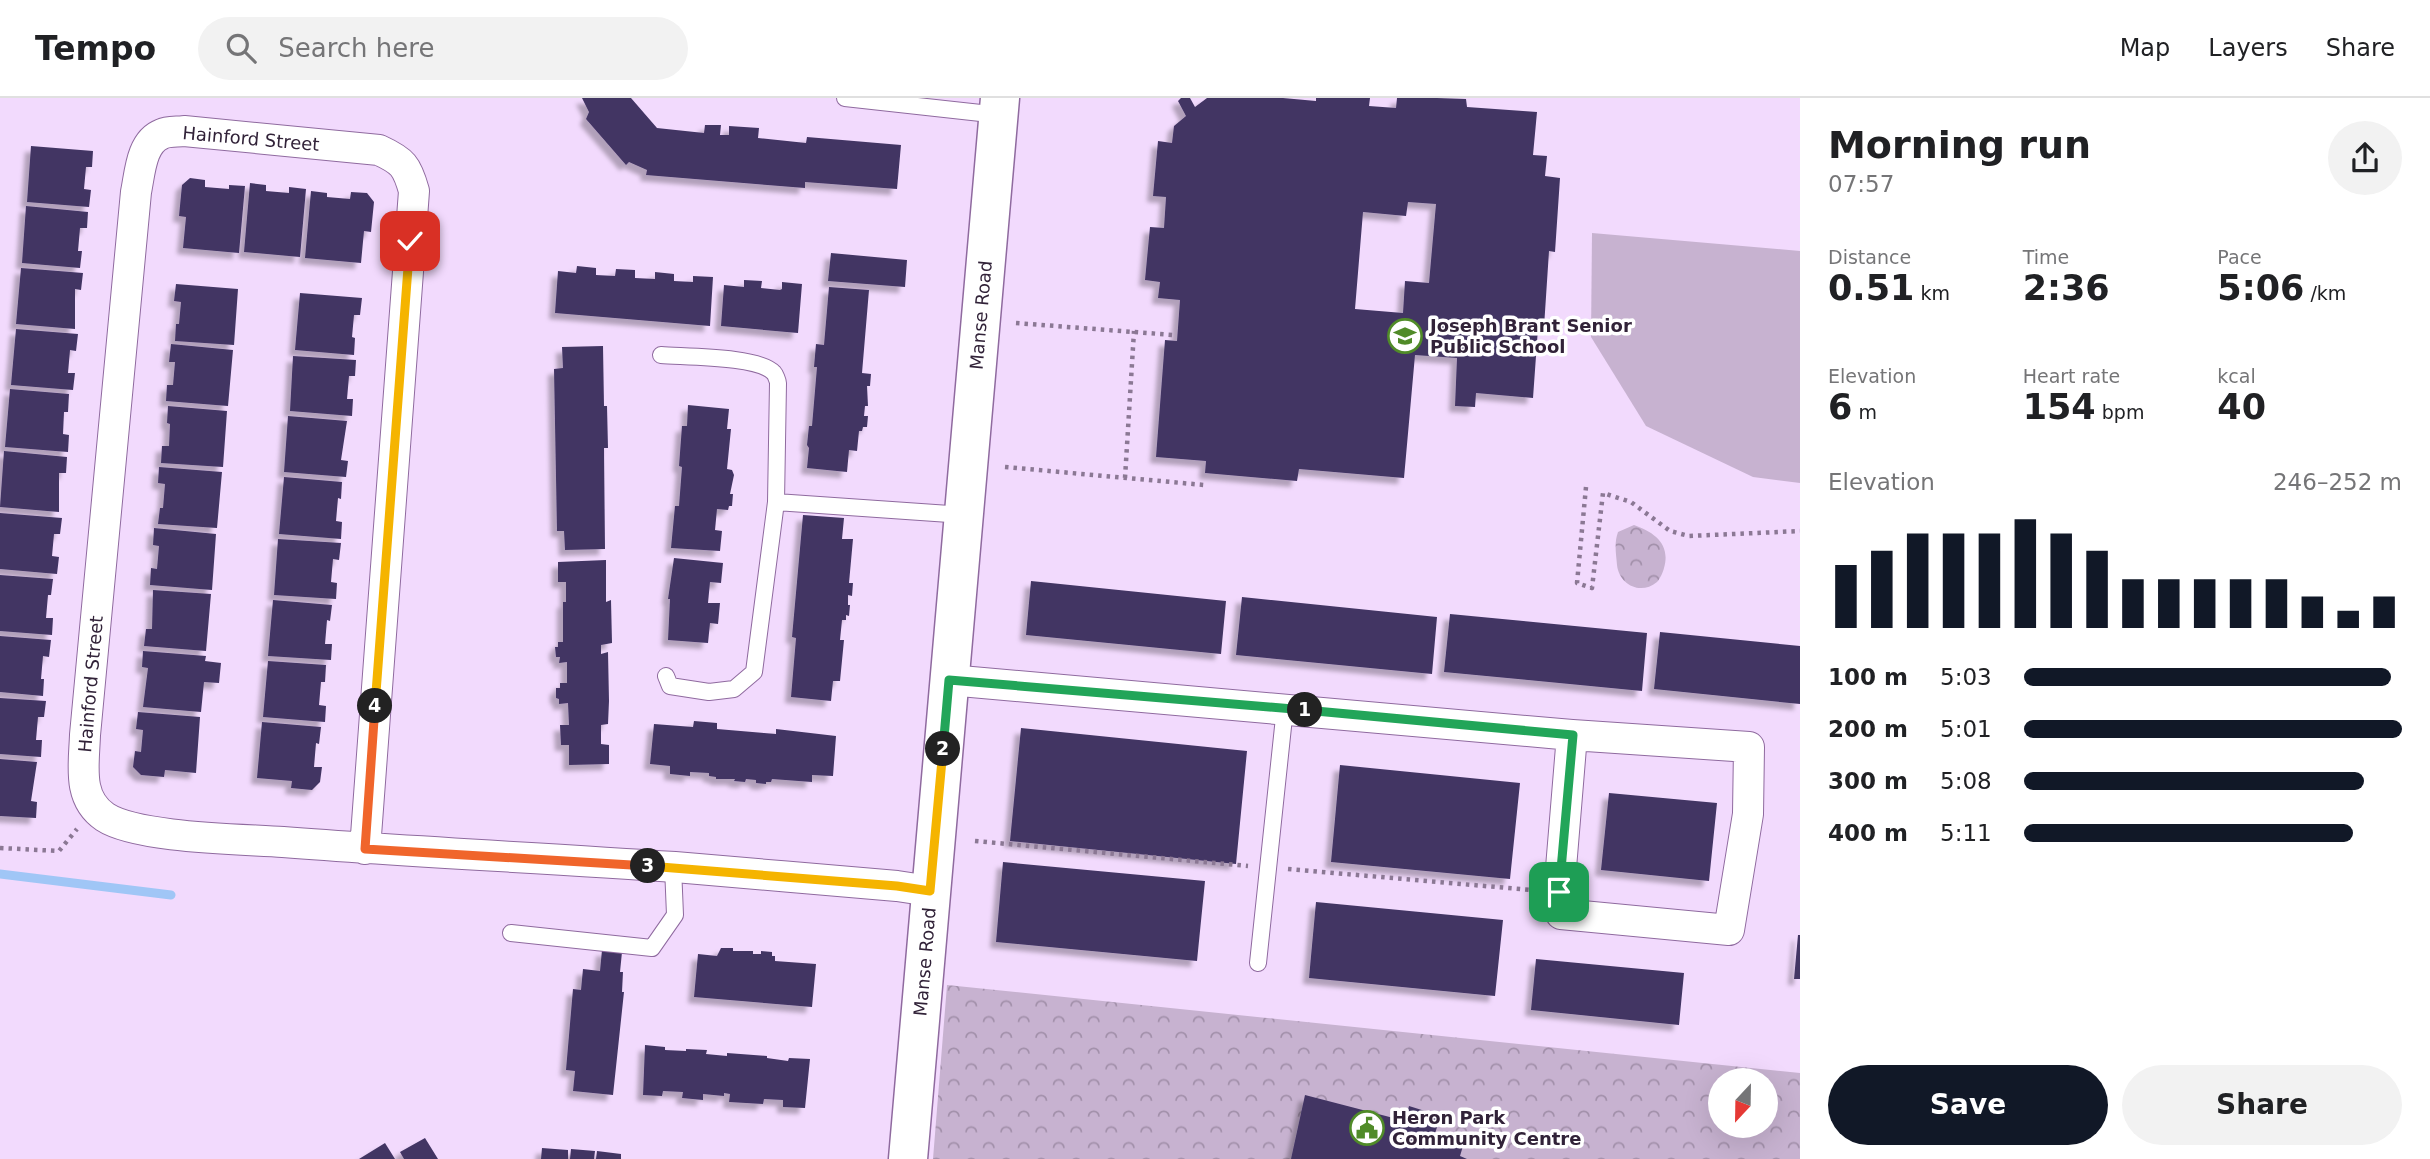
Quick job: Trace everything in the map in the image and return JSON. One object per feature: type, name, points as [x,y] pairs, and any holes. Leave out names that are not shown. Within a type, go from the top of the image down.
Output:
[{"type":"street","name":"Manse Road","points":[[908,1159],[999,107]]},
{"type":"street","name":"Hainford Street","points":[[94,808],[87,797],[83,781],[85,735],[136,192],[144,153],[150,141],[163,133],[184,131],[379,150],[397,158],[408,170],[414,191],[365,849]]},
{"type":"street","points":[[949,680],[1573,735],[1749,747],[1748,814],[1729,930],[1561,914],[1559,892],[1573,735]]},
{"type":"street","points":[[94,808],[108,820],[136,830],[365,849],[673,867],[930,891]]},
{"type":"lane","name":"Manse Road","points":[[845,98],[999,107]]},
{"type":"lane","points":[[661,355],[747,361],[764,366],[775,373],[778,383],[776,502],[754,672],[734,689],[709,692],[670,686],[666,676]]},
{"type":"lane","points":[[776,502],[964,515]]},
{"type":"lane","points":[[1258,963],[1284,708]]},
{"type":"lane","points":[[511,933],[652,947],[675,915],[673,867]]},
{"type":"path","points":[[1016,323],[1173,335]]},
{"type":"path","points":[[1125,478],[1134,331]]},
{"type":"path","points":[[1006,467],[1204,485]]},
{"type":"path","points":[[1586,487],[1577,583],[1592,588],[1603,494],[1631,502],[1670,531],[1689,537],[1800,531]]},
{"type":"path","points":[[0,848],[59,850],[94,808]]},
{"type":"green space","points":[[1592,233],[1800,251],[1800,483],[1753,477],[1646,426],[1591,337]]},
{"type":"green space","points":[[1634,525],[1654,535],[1665,552],[1666,560],[1659,579],[1644,588],[1631,586],[1626,582],[1617,565],[1618,532]]},
{"type":"green space","points":[[947,985],[1752,1068],[1708,1068],[1708,1138],[1778,1138],[1778,1071],[1800,1073],[1800,1159],[933,1159]]},
{"type":"building","points":[[582,98],[631,98],[657,128],[704,133],[705,125],[721,125],[720,135],[729,135],[729,126],[759,128],[758,138],[806,143],[807,137],[901,145],[897,189],[805,182],[805,188],[646,175],[647,170],[629,162],[626,165],[586,119],[589,112]]},
{"type":"building","points":[[1181,98],[1190,98],[1195,107],[1207,98],[1316,101],[1316,98],[1370,98],[1369,106],[1396,108],[1397,98],[1437,98],[1466,99],[1467,107],[1537,112],[1533,155],[1547,156],[1545,176],[1560,178],[1555,252],[1549,251],[1544,327],[1538,328],[1533,398],[1476,393],[1475,407],[1455,406],[1457,358],[1415,355],[1404,478],[1299,469],[1297,481],[1205,473],[1206,461],[1156,457],[1165,340],[1177,341],[1180,300],[1158,298],[1160,282],[1145,280],[1150,227],[1164,228],[1166,197],[1153,196],[1158,141],[1172,143],[1174,126],[1186,116],[1178,101]],"holes":[[[1408,202],[1436,204],[1429,283],[1405,281],[1403,313],[1355,309],[1363,212],[1406,216]]]},
{"type":"building","points":[[31,146],[93,151],[92,167],[86,167],[84,189],[91,190],[89,207],[27,202]]},
{"type":"building","points":[[190,178],[205,180],[205,187],[229,189],[229,185],[245,186],[239,253],[183,248],[186,217],[179,216],[182,185]]},
{"type":"building","points":[[250,183],[266,185],[266,191],[289,193],[289,187],[306,189],[300,257],[244,252]]},
{"type":"building","points":[[311,191],[327,193],[327,197],[350,199],[351,192],[367,193],[374,202],[371,232],[364,231],[361,263],[305,258]]},
{"type":"building","points":[[26,206],[88,212],[87,228],[80,228],[80,268],[22,263]]},
{"type":"building","points":[[831,253],[907,260],[905,287],[828,281]]},
{"type":"building","points":[[577,266],[596,268],[596,275],[615,276],[616,269],[635,270],[635,278],[655,279],[655,272],[674,274],[674,281],[693,282],[693,276],[713,277],[710,326],[555,313],[558,271],[576,273]]},
{"type":"building","points":[[21,268],[83,273],[81,290],[75,289],[75,329],[16,324]]},
{"type":"building","points":[[744,280],[762,281],[761,288],[780,290],[782,282],[802,284],[798,333],[721,326],[724,285],[744,287]]},
{"type":"building","points":[[176,284],[238,289],[234,345],[175,341],[181,302],[174,301]]},
{"type":"building","points":[[829,287],[869,290],[862,373],[871,374],[870,386],[867,386],[868,406],[865,406],[864,416],[868,416],[867,427],[859,431],[857,451],[849,450],[847,472],[807,468],[807,445],[809,426],[812,426],[817,367],[814,367],[816,344],[824,345]]},
{"type":"building","points":[[300,293],[362,298],[360,315],[354,315],[354,355],[295,350]]},
{"type":"building","points":[[16,329],[78,334],[76,351],[70,350],[68,373],[75,373],[73,390],[11,385]]},
{"type":"building","points":[[171,344],[233,350],[228,406],[166,401],[167,385],[173,385],[175,362],[169,362]]},
{"type":"building","points":[[603,346],[608,448],[604,448],[605,549],[565,550],[564,531],[557,531],[554,369],[563,368],[562,347]]},
{"type":"building","points":[[293,356],[356,360],[355,376],[349,376],[347,399],[353,399],[352,416],[290,411]]},
{"type":"building","points":[[10,389],[69,394],[68,412],[64,412],[63,434],[69,435],[68,452],[5,447]]},
{"type":"building","points":[[688,405],[729,409],[727,429],[731,429],[727,469],[732,470],[734,475],[730,494],[733,494],[732,506],[729,506],[728,510],[717,509],[715,530],[722,531],[720,551],[671,548],[675,506],[679,506],[682,426],[687,426]]},
{"type":"building","points":[[168,406],[227,411],[223,467],[161,463],[162,446],[169,446]]},
{"type":"building","points":[[288,416],[347,421],[341,460],[348,461],[346,477],[284,472]]},
{"type":"building","points":[[4,451],[67,457],[66,473],[59,473],[59,512],[0,507]]},
{"type":"building","points":[[159,467],[222,472],[217,528],[158,524],[160,508],[163,508],[165,484],[158,483]]},
{"type":"building","points":[[284,477],[342,482],[336,521],[342,522],[341,539],[279,534]]},
{"type":"building","points":[[0,513],[62,518],[60,534],[54,534],[52,556],[59,557],[57,574],[0,569]]},
{"type":"building","points":[[803,515],[844,518],[842,539],[853,539],[849,583],[853,583],[852,596],[848,595],[849,616],[846,615],[846,620],[842,620],[840,640],[844,640],[840,681],[833,681],[831,701],[791,697],[796,638],[792,637]]},
{"type":"building","points":[[154,528],[216,534],[212,590],[150,585],[151,568],[157,569],[159,546],[153,545]]},
{"type":"building","points":[[278,539],[341,543],[339,560],[333,559],[331,582],[337,583],[336,599],[274,595]]},
{"type":"building","points":[[674,558],[723,563],[721,583],[710,582],[708,603],[720,603],[718,624],[710,623],[708,643],[668,640],[668,599]]},
{"type":"building","points":[[606,560],[606,602],[611,600],[612,643],[601,645],[601,654],[608,652],[609,701],[608,724],[601,725],[601,744],[609,745],[609,764],[569,765],[569,745],[561,745],[560,725],[569,725],[568,703],[559,704],[559,699],[556,698],[556,688],[560,688],[560,683],[567,683],[567,662],[559,663],[560,657],[556,657],[555,647],[558,647],[558,642],[563,642],[563,602],[566,602],[566,582],[558,582],[558,562]]},
{"type":"building","points":[[0,575],[53,579],[46,618],[53,618],[52,635],[0,631]]},
{"type":"building","points":[[1031,581],[1226,601],[1221,654],[1026,635]]},
{"type":"building","points":[[153,590],[211,594],[206,651],[144,646],[146,629],[152,629]]},
{"type":"building","points":[[1242,597],[1437,617],[1432,674],[1236,655]]},
{"type":"building","points":[[273,600],[332,605],[330,621],[327,620],[325,644],[332,644],[331,660],[268,656]]},
{"type":"building","points":[[1450,614],[1647,633],[1642,691],[1444,672]]},
{"type":"building","points":[[1660,632],[1800,646],[1800,704],[1654,689]]},
{"type":"building","points":[[0,636],[51,640],[49,657],[43,656],[43,696],[0,692]]},
{"type":"building","points":[[143,651],[206,656],[205,661],[221,663],[219,683],[204,682],[201,712],[143,707],[148,668],[142,667]]},
{"type":"building","points":[[268,661],[326,665],[319,705],[326,706],[325,722],[263,717]]},
{"type":"building","points":[[0,698],[46,701],[44,717],[38,717],[36,740],[42,740],[41,757],[0,754]]},
{"type":"building","points":[[138,712],[200,717],[196,773],[165,770],[164,777],[141,775],[133,767],[135,751],[141,752],[143,730],[136,729]]},
{"type":"building","points":[[694,721],[717,723],[717,729],[776,734],[776,729],[836,736],[833,776],[812,775],[812,782],[772,779],[766,784],[746,779],[745,782],[716,779],[709,776],[709,773],[690,772],[690,776],[670,774],[670,766],[650,764],[654,724],[693,727]]},
{"type":"building","points":[[262,722],[321,727],[319,744],[316,743],[314,767],[322,767],[320,782],[312,790],[291,788],[292,781],[257,778]]},
{"type":"building","points":[[1021,728],[1247,751],[1236,864],[1010,841]]},
{"type":"building","points":[[0,759],[37,762],[31,801],[37,802],[36,818],[0,816]]},
{"type":"building","points":[[1340,765],[1520,783],[1510,879],[1331,862]]},
{"type":"building","points":[[1609,793],[1717,803],[1709,881],[1601,870]]},
{"type":"building","points":[[1003,862],[1205,881],[1197,961],[996,942]]},
{"type":"building","points":[[1316,902],[1503,920],[1495,996],[1309,978]]},
{"type":"building","points":[[1798,935],[1800,979],[1794,979]]},
{"type":"building","points":[[721,948],[753,951],[753,954],[761,954],[761,951],[772,952],[775,961],[816,964],[812,1007],[694,997],[698,954],[717,956]]},
{"type":"building","points":[[602,950],[622,952],[620,972],[623,972],[624,992],[613,1095],[573,1091],[575,1071],[566,1070],[573,989],[581,990],[583,969],[600,971]]},
{"type":"building","points":[[1536,959],[1684,973],[1679,1025],[1531,1010]]},
{"type":"building","points":[[645,1045],[665,1047],[665,1050],[707,1050],[706,1054],[727,1056],[727,1053],[767,1056],[788,1061],[789,1058],[810,1059],[805,1108],[783,1107],[783,1100],[764,1099],[763,1104],[729,1102],[730,1094],[724,1093],[724,1096],[703,1094],[703,1100],[682,1098],[683,1092],[663,1091],[662,1096],[643,1095]]},
{"type":"building","name":"Heron Park Community Centre","points":[[1305,1095],[1405,1121],[1409,1106],[1441,1116],[1434,1136],[1463,1146],[1460,1156],[1467,1159],[1291,1159]]},
{"type":"building","points":[[425,1138],[438,1159],[404,1159],[400,1152]]},
{"type":"building","points":[[385,1143],[395,1159],[359,1159]]},
{"type":"building","points":[[542,1148],[568,1150],[568,1159],[541,1159]]},
{"type":"building","points":[[571,1149],[595,1151],[594,1159],[570,1159]]},
{"type":"building","points":[[597,1151],[621,1154],[621,1159],[596,1159]]},
{"type":"waterway","points":[[0,874],[171,895]]},
{"type":"place","name":"Joseph Brant Senior Public School","points":[[1405,336]]},
{"type":"place","name":"Heron Park Community Centre","points":[[1367,1128]]},
{"type":"route","points":[[410,241],[365,849],[673,867],[930,891],[949,680],[1573,735],[1559,892]]}]
